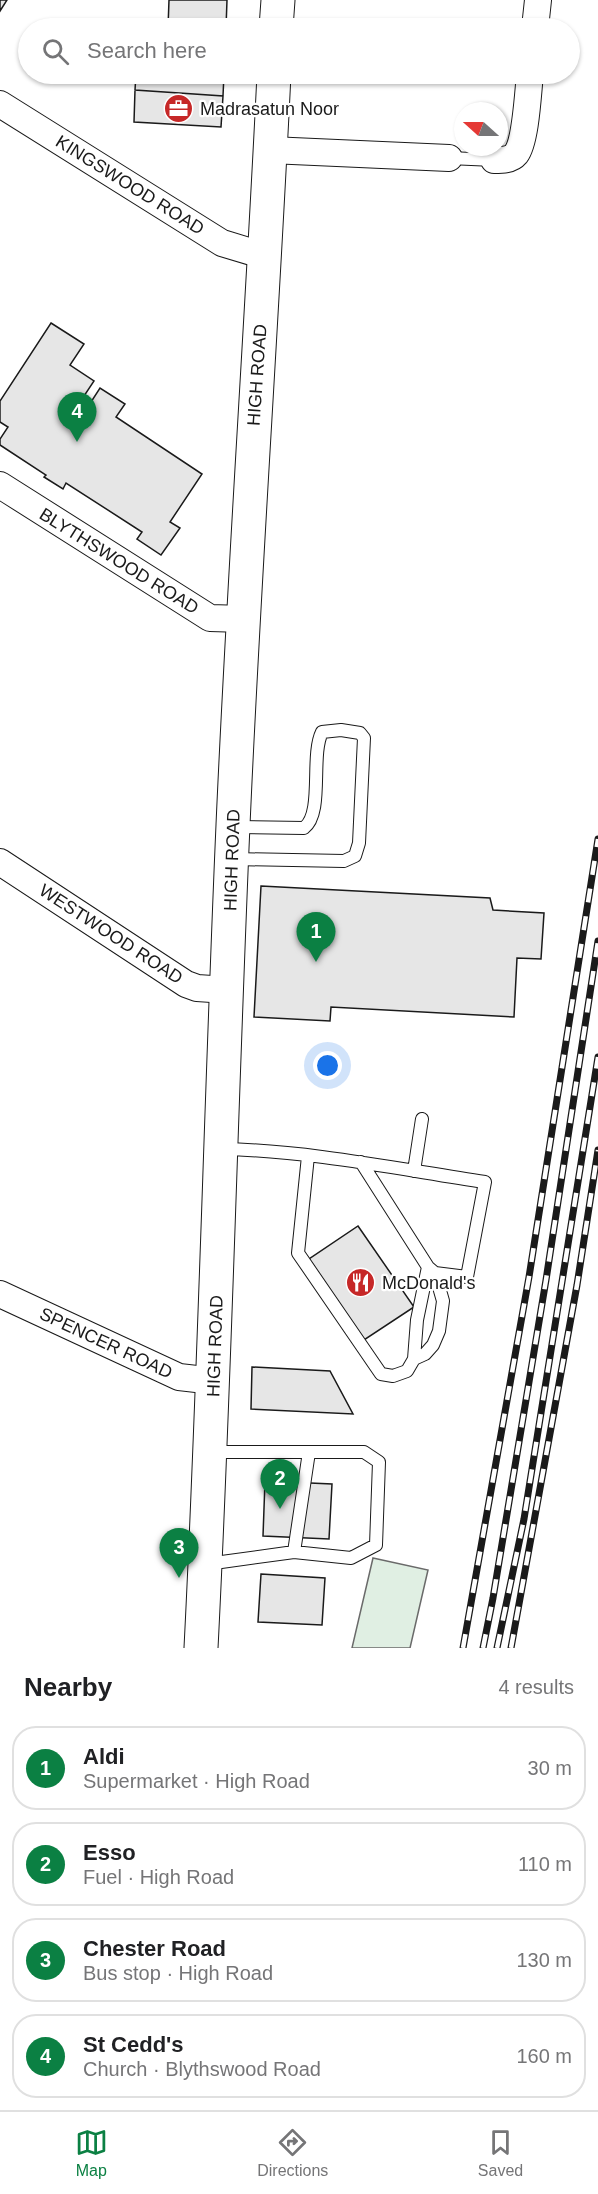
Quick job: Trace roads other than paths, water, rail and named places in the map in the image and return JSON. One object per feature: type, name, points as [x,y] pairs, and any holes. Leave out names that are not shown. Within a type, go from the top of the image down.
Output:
[{"type":"main road","points":[[277,18],[278,0]]},
{"type":"main road","name":"HIGH ROAD","points":[[201,1648],[214,1381],[233,843],[251,466],[273,84]]},
{"type":"street","points":[[536,18],[538,0]]},
{"type":"street","points":[[494,160],[507,159],[516,154],[522,142],[529,84]]},
{"type":"street","name":"KINGSWOOD ROAD","points":[[0,104],[222,243],[265,256]]},
{"type":"street","points":[[270,150],[449,158]]},
{"type":"street","name":"BLYTHSWOOD ROAD","points":[[0,485],[210,618],[244,619]]},
{"type":"street","name":"WESTWOOD ROAD","points":[[0,862],[186,984],[197,988],[227,990]]},
{"type":"street","name":"SPENCER ROAD","points":[[0,1294],[179,1377],[214,1381]]},
{"type":"lane","points":[[449,158],[494,160]]},
{"type":"lane","points":[[322,732],[360,732],[364,738],[359,843],[355,856],[344,861],[233,843],[309,825],[314,807],[317,742],[322,732]]},
{"type":"lane","points":[[414,1171],[422,1119]]},
{"type":"lane","points":[[222,1149],[253,1149],[361,1162],[485,1182],[467,1277],[431,1270]]},
{"type":"lane","points":[[308,1156],[298,1253],[381,1374],[393,1376],[406,1371],[414,1359],[417,1320],[431,1270]]},
{"type":"lane","points":[[361,1162],[431,1270],[443,1301],[439,1331],[433,1345],[425,1354],[414,1359]]},
{"type":"lane","points":[[206,1564],[294,1552],[351,1558],[376,1545],[379,1462],[364,1452],[211,1452]]},
{"type":"lane","points":[[294,1552],[309,1452]]},
{"type":"railway","points":[[463,1648],[529,1277],[598,839]]},
{"type":"railway","points":[[483,1648],[546,1280],[598,941]]},
{"type":"railway","points":[[497,1648],[524,1519],[598,1057]]},
{"type":"railway","points":[[511,1648],[577,1285],[598,1150]]},
{"type":"place","name":"Madrasatun Noor","points":[[179,109]]},
{"type":"place","name":"St Cedd's","points":[[77,442]]},
{"type":"place","name":"Aldi","points":[[316,962]]},
{"type":"place","name":"McDonald's","points":[[361,1283]]},
{"type":"place","name":"Esso","points":[[280,1509]]},
{"type":"place","name":"Chester Road","points":[[179,1578]]}]
